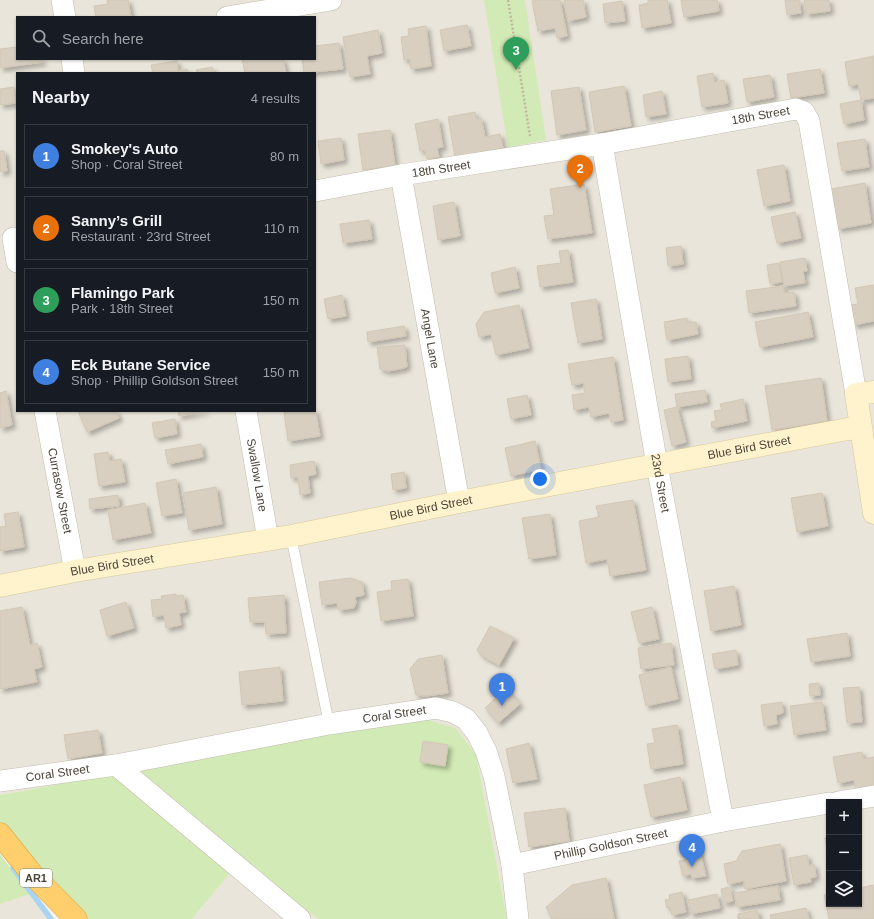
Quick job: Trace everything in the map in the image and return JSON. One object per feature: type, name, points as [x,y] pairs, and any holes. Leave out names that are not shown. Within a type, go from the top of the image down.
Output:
[{"type":"highway","name":"AR1","points":[[0,834],[32,874],[76,919]]},
{"type":"street","points":[[62,0],[65,16]]},
{"type":"street","points":[[233,16],[331,0]]},
{"type":"street","points":[[72,60],[74,72]]},
{"type":"street","name":"18th Street","points":[[316,191],[401,175],[602,144],[796,109],[804,112],[809,121],[865,393],[860,428],[874,513]]},
{"type":"street","name":"23rd Street","points":[[602,144],[657,465],[723,821]]},
{"type":"street","name":"Angel Lane","points":[[401,175],[459,502]]},
{"type":"street","points":[[10,239],[16,259]]},
{"type":"street","name":"Currasow Street","points":[[45,412],[74,571]]},
{"type":"street","name":"Swallow Lane","points":[[246,412],[268,540]]},
{"type":"street","name":"Blue Bird Street","points":[[0,586],[74,571],[291,536],[459,502],[860,428]]},
{"type":"street","name":"Coral Street","points":[[0,782],[116,765],[329,724],[436,708],[452,712],[466,719],[480,739],[492,769],[512,865],[518,919]]},
{"type":"street","points":[[116,765],[300,919]]},
{"type":"street","points":[[856,799],[874,796]]},
{"type":"street","name":"Phillip Goldson Street","points":[[512,865],[723,821],[826,804]]},
{"type":"lane","points":[[291,536],[329,724]]},
{"type":"path","points":[[508,0],[533,154]]},
{"type":"shaded area","points":[[0,0],[874,0],[874,919],[507,919],[476,754],[388,723],[0,795]]},
{"type":"shaded area","points":[[241,860],[318,919],[192,919]]},
{"type":"shaded area","points":[[30,894],[54,919],[0,919],[0,904]]},
{"type":"green space","points":[[484,0],[525,0],[546,140],[508,147]]},
{"type":"green space","points":[[425,719],[455,728],[476,754],[507,919],[318,919],[241,860],[192,919],[87,919],[56,889],[0,822],[0,795],[388,723]]},
{"type":"green space","points":[[0,854],[30,894],[0,904]]},
{"type":"building","points":[[107,0],[128,0],[131,16],[96,16],[94,6],[108,4]]},
{"type":"building","points":[[560,0],[567,36],[557,38],[555,28],[538,31],[532,1]]},
{"type":"building","points":[[564,0],[583,0],[586,17],[568,21]]},
{"type":"building","points":[[648,0],[667,0],[671,23],[642,28],[639,5],[648,3]]},
{"type":"building","points":[[681,0],[717,0],[719,11],[684,17]]},
{"type":"building","points":[[785,0],[799,0],[801,13],[787,15]]},
{"type":"building","points":[[804,0],[829,0],[830,11],[806,14]]},
{"type":"building","points":[[622,1],[625,21],[605,23],[603,4]]},
{"type":"building","points":[[467,25],[471,46],[444,51],[440,30]]},
{"type":"building","points":[[426,26],[431,66],[411,69],[410,59],[404,60],[401,37],[409,36],[408,29]]},
{"type":"building","points":[[378,30],[382,53],[367,56],[370,74],[350,77],[343,37]]},
{"type":"building","points":[[339,43],[343,69],[304,72],[302,60],[316,60],[316,46]]},
{"type":"building","points":[[16,47],[16,60],[42,60],[43,62],[0,68],[0,49]]},
{"type":"building","points":[[874,56],[874,98],[861,100],[858,84],[849,86],[845,62]]},
{"type":"building","points":[[242,60],[283,60],[286,72],[245,72]]},
{"type":"building","points":[[177,61],[178,71],[187,69],[188,72],[153,72],[151,65]]},
{"type":"building","points":[[212,67],[213,72],[197,72],[196,70]]},
{"type":"building","points":[[820,69],[824,93],[791,98],[787,74]]},
{"type":"building","points":[[713,73],[714,82],[724,80],[728,103],[702,107],[697,76]]},
{"type":"building","points":[[770,75],[774,97],[747,102],[743,79]]},
{"type":"building","points":[[624,86],[631,126],[595,132],[589,92]]},
{"type":"building","points":[[14,87],[16,103],[0,105],[0,89]]},
{"type":"building","points":[[579,87],[586,130],[557,135],[551,91]]},
{"type":"building","points":[[662,91],[666,114],[646,117],[643,95]]},
{"type":"building","points":[[861,100],[864,120],[844,124],[840,104]]},
{"type":"building","points":[[475,112],[476,119],[481,118],[485,137],[500,134],[503,148],[455,157],[448,117]]},
{"type":"building","points":[[438,119],[443,147],[437,148],[439,157],[427,159],[425,150],[420,151],[415,124]]},
{"type":"building","points":[[390,130],[395,165],[363,170],[358,134]]},
{"type":"building","points":[[341,138],[344,160],[321,164],[318,141]]},
{"type":"building","points":[[865,139],[869,167],[842,171],[837,143]]},
{"type":"building","points":[[0,151],[4,151],[7,171],[0,172]]},
{"type":"building","points":[[784,165],[790,201],[764,206],[757,170]]},
{"type":"building","points":[[865,183],[871,223],[838,229],[831,189]]},
{"type":"building","points":[[584,184],[592,233],[548,239],[544,216],[554,215],[550,189]]},
{"type":"building","points":[[454,202],[460,236],[438,240],[433,206]]},
{"type":"building","points":[[795,212],[801,238],[777,243],[771,217]]},
{"type":"building","points":[[369,220],[372,239],[343,243],[340,224]]},
{"type":"building","points":[[681,246],[683,264],[668,266],[666,248]]},
{"type":"building","points":[[568,250],[573,282],[540,287],[537,266],[561,263],[559,251]]},
{"type":"building","points":[[805,258],[807,271],[803,271],[805,283],[784,286],[780,262]]},
{"type":"building","points":[[779,263],[782,282],[770,284],[767,265]]},
{"type":"building","points":[[515,267],[519,288],[495,293],[491,273]]},
{"type":"building","points":[[874,285],[874,321],[854,325],[850,305],[858,304],[855,288]]},
{"type":"building","points":[[783,286],[784,293],[794,292],[796,306],[749,313],[746,291]]},
{"type":"building","points":[[342,295],[346,316],[328,319],[324,299]]},
{"type":"building","points":[[596,299],[602,339],[578,343],[571,303]]},
{"type":"building","points":[[519,305],[529,348],[496,355],[491,334],[479,337],[476,324],[484,312]]},
{"type":"building","points":[[808,312],[813,337],[760,347],[755,322]]},
{"type":"building","points":[[687,318],[688,323],[696,322],[698,334],[667,340],[664,322]]},
{"type":"building","points":[[404,326],[406,336],[368,342],[367,332]]},
{"type":"building","points":[[405,345],[407,367],[388,371],[380,369],[377,347]]},
{"type":"building","points":[[688,356],[691,379],[668,382],[665,359]]},
{"type":"building","points":[[613,357],[623,420],[611,422],[609,413],[591,417],[589,407],[574,410],[572,395],[585,393],[584,383],[572,385],[568,364]]},
{"type":"building","points":[[821,378],[827,421],[772,430],[765,386]]},
{"type":"building","points":[[705,390],[707,402],[677,407],[675,394]]},
{"type":"building","points":[[6,391],[12,425],[0,428],[0,393]]},
{"type":"building","points":[[527,395],[531,415],[511,419],[507,399]]},
{"type":"building","points":[[743,399],[747,421],[712,428],[711,422],[716,421],[714,411],[722,410],[720,404]]},
{"type":"building","points":[[677,407],[686,442],[672,446],[664,410]]},
{"type":"building","points":[[78,412],[116,412],[119,418],[87,432]]},
{"type":"building","points":[[178,412],[201,412],[179,416]]},
{"type":"building","points":[[284,412],[316,412],[320,436],[288,441]]},
{"type":"building","points":[[175,419],[177,434],[155,438],[152,423]]},
{"type":"building","points":[[535,441],[541,469],[511,476],[505,448]]},
{"type":"building","points":[[201,444],[203,457],[168,464],[165,450]]},
{"type":"building","points":[[108,452],[110,461],[121,459],[125,482],[99,486],[94,454]]},
{"type":"building","points":[[314,461],[316,474],[308,476],[310,493],[300,495],[298,477],[291,478],[290,465]]},
{"type":"building","points":[[404,472],[406,488],[393,490],[391,474]]},
{"type":"building","points":[[176,479],[182,513],[162,516],[156,483]]},
{"type":"building","points":[[216,487],[222,524],[189,530],[183,493]]},
{"type":"building","points":[[822,493],[828,526],[797,532],[791,498]]},
{"type":"building","points":[[118,495],[119,506],[90,509],[89,499]]},
{"type":"building","points":[[633,500],[646,570],[610,576],[607,559],[586,563],[579,521],[599,517],[596,506]]},
{"type":"building","points":[[145,503],[151,533],[113,540],[108,510]]},
{"type":"building","points":[[18,512],[24,547],[0,551],[0,527],[6,526],[4,514]]},
{"type":"building","points":[[550,514],[556,555],[529,559],[522,518]]},
{"type":"building","points":[[350,578],[362,582],[364,595],[355,597],[356,603],[354,608],[339,610],[337,603],[322,605],[319,582]]},
{"type":"building","points":[[408,579],[413,616],[381,621],[377,592],[392,590],[391,581]]},
{"type":"building","points":[[734,586],[741,625],[711,631],[704,591]]},
{"type":"building","points":[[176,594],[176,596],[183,595],[186,612],[179,613],[181,625],[166,628],[164,615],[153,617],[151,600],[162,599],[161,596]]},
{"type":"building","points":[[284,595],[286,633],[266,634],[265,622],[250,622],[248,598]]},
{"type":"building","points":[[126,602],[134,628],[107,636],[100,610]]},
{"type":"building","points":[[22,607],[30,645],[37,643],[42,667],[34,669],[37,682],[0,689],[0,611]]},
{"type":"building","points":[[652,607],[659,639],[639,643],[631,612]]},
{"type":"building","points":[[490,626],[514,638],[499,665],[481,655],[477,650]]},
{"type":"building","points":[[847,633],[850,656],[811,662],[807,639]]},
{"type":"building","points":[[671,643],[674,665],[641,669],[638,648]]},
{"type":"building","points":[[736,650],[738,665],[715,669],[712,654]]},
{"type":"building","points":[[442,655],[448,693],[426,696],[416,695],[410,669],[418,659]]},
{"type":"building","points":[[280,667],[283,701],[242,705],[239,672]]},
{"type":"building","points":[[671,667],[678,699],[646,706],[639,675]]},
{"type":"building","points":[[819,683],[820,695],[810,696],[809,684]]},
{"type":"building","points":[[859,687],[862,722],[847,723],[843,688]]},
{"type":"building","points":[[506,688],[520,704],[498,723],[485,708]]},
{"type":"building","points":[[782,702],[783,713],[776,715],[777,724],[764,726],[761,705]]},
{"type":"building","points":[[822,702],[826,730],[794,735],[790,706]]},
{"type":"building","points":[[677,725],[683,764],[651,769],[647,744],[655,743],[652,729]]},
{"type":"building","points":[[98,730],[102,753],[68,759],[64,735]]},
{"type":"building","points":[[423,741],[448,745],[445,766],[420,762]]},
{"type":"building","points":[[529,743],[537,779],[513,783],[506,749]]},
{"type":"building","points":[[862,752],[863,759],[874,757],[874,793],[857,796],[854,780],[838,783],[833,757]]},
{"type":"building","points":[[680,777],[687,810],[651,817],[644,785]]},
{"type":"building","points":[[565,808],[569,841],[529,847],[524,813]]},
{"type":"building","points":[[780,844],[786,881],[745,889],[744,881],[728,884],[724,864],[736,861],[742,851]]},
{"type":"building","points":[[699,848],[706,876],[692,878],[691,874],[683,876],[679,861],[688,859],[686,851]]},
{"type":"building","points":[[807,855],[809,866],[814,864],[816,877],[810,878],[811,882],[794,885],[789,858]]},
{"type":"building","points":[[606,878],[614,919],[552,919],[546,907],[572,885]]},
{"type":"building","points":[[874,885],[874,919],[829,919],[826,907],[862,907],[862,887]]},
{"type":"building","points":[[778,886],[780,900],[737,907],[734,893]]},
{"type":"building","points":[[730,887],[733,901],[724,903],[721,889]]},
{"type":"building","points":[[682,892],[686,912],[672,915],[670,907],[667,908],[665,900],[670,899],[669,895]]},
{"type":"building","points":[[717,894],[720,908],[691,914],[688,900]]},
{"type":"building","points":[[806,908],[809,919],[771,919],[770,915]]},
{"type":"building","points":[[757,910],[759,919],[738,919],[738,914]]},
{"type":"waterway","points":[[13,868],[51,919]]},
{"type":"place","name":"Flamingo Park","points":[[516,70]]},
{"type":"place","name":"Sanny’s Grill","points":[[580,188]]},
{"type":"place","name":"Smokey's Auto","points":[[502,706]]},
{"type":"place","name":"Eck Butane Service","points":[[692,867]]}]
